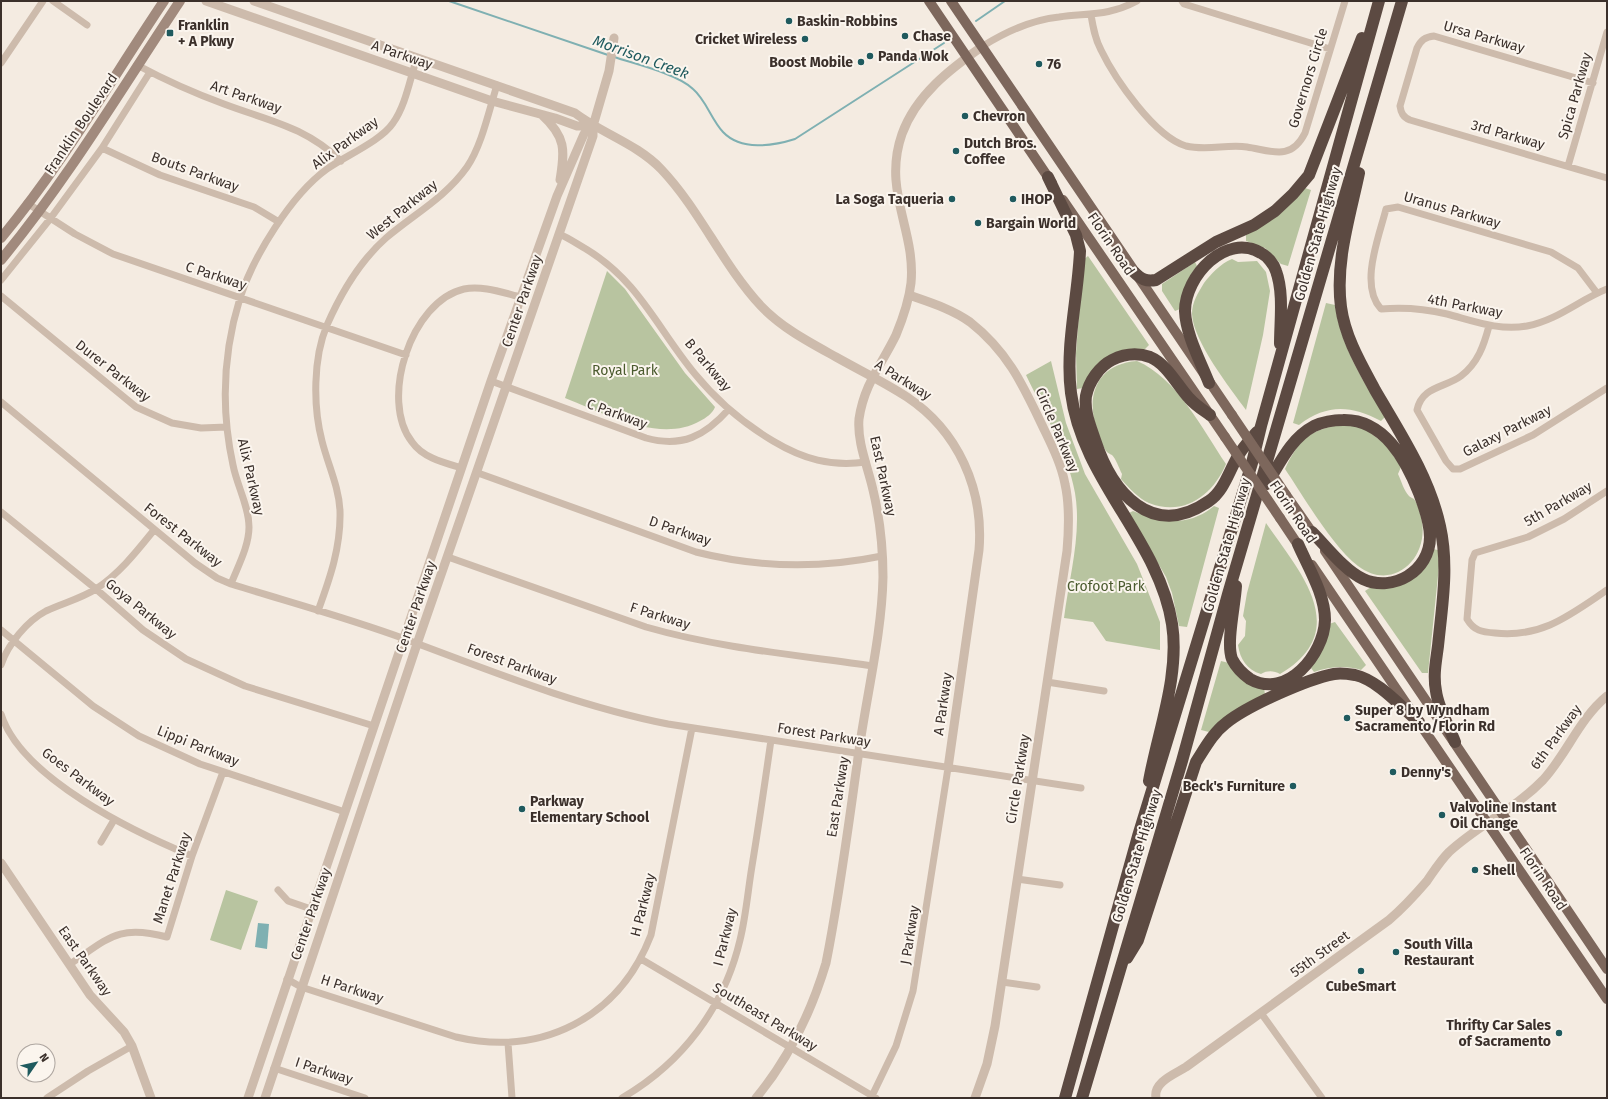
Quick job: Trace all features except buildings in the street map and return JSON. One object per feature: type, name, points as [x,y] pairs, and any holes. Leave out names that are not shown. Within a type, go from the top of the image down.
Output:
[{"type":"highway","points":[[1134,272],[1141,279],[1149,281],[1156,280],[1216,242],[1254,225],[1275,211],[1293,194],[1309,175],[1376,1]]},
{"type":"highway","name":"Golden State Highway","points":[[1064,1098],[1138,836],[1252,464],[1261,426],[1379,1]]},
{"type":"highway","name":"Golden State Highway","points":[[1082,1098],[1117,974],[1182,761],[1254,506],[1402,1]]},
{"type":"highway","points":[[1378,83],[1342,253],[1339,280],[1341,308],[1347,334],[1358,360],[1415,459],[1430,492],[1440,526],[1446,561],[1434,669],[1436,693],[1455,742]]},
{"type":"highway","points":[[1048,177],[1076,235],[1080,251],[1070,365],[1071,393],[1078,424],[1099,474],[1163,588],[1172,624],[1174,660],[1171,679],[1155,749],[1138,836]]},
{"type":"highway","points":[[1209,383],[1187,328],[1185,310],[1189,292],[1200,272],[1214,258],[1233,248],[1255,249],[1265,254],[1276,270],[1279,283],[1280,360]]},
{"type":"highway","points":[[1210,415],[1190,400],[1159,362],[1140,355],[1120,356],[1104,364],[1093,378],[1086,395],[1086,412],[1098,450],[1116,485],[1127,499],[1137,506],[1160,515],[1178,515],[1196,510],[1211,500],[1223,486],[1238,455],[1261,426]]},
{"type":"highway","points":[[1254,506],[1288,450],[1300,436],[1315,426],[1332,420],[1350,420],[1368,425],[1384,435],[1396,448],[1412,476],[1423,506],[1430,536],[1428,552],[1420,566],[1408,576],[1394,582],[1378,583],[1363,579],[1350,570],[1312,532]]},
{"type":"highway","points":[[1240,555],[1230,647],[1232,659],[1243,674],[1256,682],[1271,684],[1286,681],[1301,670],[1314,656],[1322,640],[1325,620],[1322,602],[1298,544]]},
{"type":"highway","points":[[1117,974],[1138,940],[1196,762],[1209,741],[1225,723],[1244,710],[1316,679],[1336,674],[1356,675],[1374,683],[1419,722]]},
{"type":"main road","name":"Franklin Boulevard","points":[[1,238],[78,133],[164,1]]},
{"type":"main road","name":"Franklin Boulevard","points":[[1,260],[89,140],[180,1]]},
{"type":"main road","name":"Florin Road","points":[[929,1],[1489,823],[1607,999]]},
{"type":"main road","name":"Florin Road","points":[[951,1],[983,46],[1209,383],[1455,742],[1607,969]]},
{"type":"street","points":[[1,63],[43,1]]},
{"type":"street","points":[[53,1],[87,25]]},
{"type":"street","name":"A Parkway","points":[[206,1],[492,101],[577,126],[592,126]]},
{"type":"street","name":"A Parkway","points":[[254,1],[575,113],[592,126],[634,147],[649,157],[685,197],[736,275],[761,306],[792,332],[907,397],[939,425],[950,438],[964,462],[977,500],[980,525],[979,550],[948,768]]},
{"type":"street","name":"East Parkway","points":[[756,1098],[792,1048],[811,1007],[826,963],[859,754],[882,590],[882,556],[878,514],[862,449],[859,422],[862,402],[872,377],[895,336],[909,295],[911,281],[909,247],[898,204],[896,184],[897,157],[900,142],[910,117],[925,94],[950,70],[983,46],[1006,32],[1027,24],[1060,17],[1091,15],[1115,10],[1137,1]]},
{"type":"street","points":[[1182,1],[1184,4],[1330,49]]},
{"type":"street","name":"Governors Circle","points":[[1091,15],[1095,34],[1104,57],[1149,119],[1160,131],[1180,144],[1198,148],[1244,146],[1274,152],[1288,152],[1301,141],[1305,133],[1345,1]]},
{"type":"street","name":"Spica Parkway","points":[[1568,166],[1607,32]]},
{"type":"street","name":"Ursa Parkway","points":[[1402,115],[1400,106],[1417,48],[1419,43],[1427,37],[1434,36],[1593,83]]},
{"type":"street","name":"Center Parkway","points":[[265,1098],[301,986],[417,644],[478,473],[593,136],[592,126],[609,71],[614,38]]},
{"type":"street","name":"Alix Parkway","points":[[231,584],[247,542],[249,526],[247,511],[234,470],[226,427],[226,361],[241,297],[257,260],[279,222],[311,184],[326,170],[382,135],[393,124],[400,110],[417,58]]},
{"type":"street","name":"Art Parkway","points":[[137,65],[198,94],[286,125],[306,134],[341,161]]},
{"type":"street","points":[[1,280],[50,219],[102,148],[150,72]]},
{"type":"street","name":"West Parkway","points":[[318,611],[335,561],[340,512],[336,487],[322,441],[317,408],[317,375],[327,326],[338,300],[362,263],[385,239],[436,202],[467,167],[476,148],[497,85]]},
{"type":"street","points":[[542,115],[554,126],[563,145],[564,157],[557,196]]},
{"type":"street","name":"3rd Parkway","points":[[1402,115],[1410,120],[1607,178]]},
{"type":"street","name":"Center Parkway","points":[[248,1098],[491,381],[557,196],[584,134],[592,126]]},
{"type":"street","name":"Bouts Parkway","points":[[102,148],[160,175],[254,207],[279,222]]},
{"type":"street","name":"C Parkway","points":[[27,204],[90,242],[114,254],[327,326],[406,355]]},
{"type":"street","name":"Uranus Parkway","points":[[1380,309],[1374,302],[1371,290],[1371,273],[1386,209],[1392,207],[1398,207],[1551,252],[1578,268],[1597,293]]},
{"type":"street","name":"B Parkway","points":[[559,234],[598,256],[626,280],[695,374],[729,409],[761,434],[805,457],[832,464],[866,462]]},
{"type":"street","points":[[462,468],[424,454],[408,436],[402,421],[399,398],[400,381],[406,355],[416,332],[426,318],[444,299],[457,291],[481,288],[521,297]]},
{"type":"street","name":"4th Parkway","points":[[1380,309],[1426,310],[1489,326],[1517,327],[1545,322],[1607,289]]},
{"type":"street","name":"Circle Parkway","points":[[909,295],[952,311],[968,321],[997,346],[1022,383],[1059,464],[1065,484],[1069,530],[992,1044],[975,1098]]},
{"type":"street","name":"Durer Parkway","points":[[1,296],[136,407],[172,423],[201,428],[226,427]]},
{"type":"street","name":"Galaxy Parkway","points":[[1489,326],[1481,352],[1466,372],[1450,382],[1431,389],[1419,403],[1417,410],[1446,461],[1453,469],[1460,469],[1533,435],[1607,388]]},
{"type":"street","name":"C Parkway","points":[[491,381],[646,438],[663,442],[680,441],[696,436],[711,427],[729,409]]},
{"type":"street","name":"Forest Parkway","points":[[1,402],[154,530],[210,574],[231,584],[403,638],[570,699],[618,713],[692,728],[1081,788]]},
{"type":"street","name":"D Parkway","points":[[478,473],[696,552],[720,558],[767,565],[791,566],[839,564],[882,556]]},
{"type":"street","name":"5th Parkway","points":[[1607,491],[1564,519],[1528,537],[1475,552],[1472,560],[1467,611],[1468,619],[1476,630],[1503,634],[1523,634],[1549,627],[1574,613],[1607,590]]},
{"type":"street","name":"Goya Parkway","points":[[1,512],[96,589],[143,630],[169,649],[209,671],[245,686],[374,726]]},
{"type":"street","points":[[1,665],[14,641],[30,623],[44,612],[82,597],[96,589],[126,564],[154,530]]},
{"type":"street","name":"F Parkway","points":[[448,557],[646,627],[675,635],[725,646],[872,666]]},
{"type":"street","name":"Lippi Parkway","points":[[1,630],[93,706],[115,722],[163,749],[223,772],[345,812]]},
{"type":"street","points":[[1047,682],[1104,691]]},
{"type":"street","name":"6th Parkway","points":[[1489,823],[1527,795],[1555,766],[1582,723],[1595,707],[1607,696]]},
{"type":"street","name":"Goes Parkway","points":[[1,714],[13,739],[39,766],[86,802],[114,820],[192,856]]},
{"type":"street","name":"H Parkway","points":[[287,980],[301,986],[456,1037],[489,1043],[508,1043],[547,1036],[573,1026],[588,1017],[613,996],[624,984],[641,959],[656,919],[692,728]]},
{"type":"street","name":"I Parkway","points":[[622,1098],[651,1080],[682,1051],[703,1024],[716,1003],[731,971],[740,939],[771,740]]},
{"type":"street","name":"J Parkway","points":[[873,1097],[896,1046],[913,991],[919,963],[948,768]]},
{"type":"street","name":"Manet Parkway","points":[[70,964],[107,939],[121,933],[137,931],[167,937],[192,856],[223,772]]},
{"type":"street","name":"Goes Parkway","points":[[101,842],[114,820]]},
{"type":"street","name":"55th Street","points":[[1155,1096],[1159,1085],[1166,1079],[1186,1067],[1389,920],[1409,902],[1450,852],[1489,823]]},
{"type":"street","name":"East Parkway","points":[[1,863],[90,995],[118,1025],[132,1046],[151,1098]]},
{"type":"street","points":[[1017,879],[1060,885]]},
{"type":"street","name":"Center Parkway","points":[[278,890],[288,901],[311,909]]},
{"type":"street","name":"Southeast Parkway","points":[[641,959],[873,1097]]},
{"type":"street","points":[[1002,982],[1037,987]]},
{"type":"street","points":[[1261,1013],[1322,1098]]},
{"type":"street","points":[[508,1043],[512,1098]]},
{"type":"street","points":[[47,1098],[88,1071],[132,1046]]},
{"type":"street","name":"I Parkway","points":[[274,1068],[365,1098]]},
{"type":"green space","points":[[1305,188],[1311,190],[1288,266],[1281,264],[1265,248],[1246,241],[1246,235],[1280,214]]},
{"type":"green space","points":[[1088,256],[1149,345],[1143,351],[1132,350],[1083,388],[1077,389],[1076,353],[1083,260]]},
{"type":"green space","points":[[1232,259],[1238,262],[1257,261],[1266,272],[1270,291],[1263,335],[1246,410],[1213,364],[1205,350],[1194,325],[1192,314],[1194,302],[1204,283],[1220,266]]},
{"type":"green space","points":[[1195,262],[1197,266],[1190,276],[1186,286],[1180,309],[1175,311],[1162,291],[1162,284]]},
{"type":"green space","name":"Royal Park","points":[[607,271],[625,289],[685,373],[715,407],[705,418],[684,427],[667,429],[650,428],[614,418],[565,398]]},
{"type":"green space","points":[[1326,303],[1335,305],[1342,335],[1354,364],[1385,417],[1381,421],[1359,412],[1339,409],[1319,413],[1299,425],[1293,423]]},
{"type":"green space","name":"Crofoot Park","points":[[1051,361],[1066,423],[1085,474],[1137,564],[1160,622],[1160,650],[1106,641],[1093,622],[1064,618],[1076,540],[1077,509],[1075,493],[1072,478],[1061,448],[1048,418],[1026,375]]},
{"type":"green space","points":[[1137,361],[1165,379],[1177,392],[1188,406],[1226,464],[1213,485],[1205,494],[1185,505],[1162,507],[1149,503],[1137,496],[1121,479],[1122,474],[1116,461],[1103,446],[1099,435],[1093,409],[1093,397],[1097,386],[1103,376],[1111,369],[1123,364]]},
{"type":"green space","points":[[1346,424],[1364,428],[1386,445],[1401,467],[1398,474],[1407,494],[1414,499],[1419,510],[1422,522],[1422,536],[1419,549],[1405,568],[1395,574],[1383,575],[1371,573],[1358,566],[1348,557],[1328,534],[1285,469],[1296,449],[1308,436],[1324,429]]},
{"type":"green space","points":[[1214,506],[1219,508],[1187,627],[1179,626],[1172,593],[1166,577],[1129,513],[1133,511],[1154,518],[1175,521],[1195,517]]},
{"type":"green space","points":[[1266,523],[1293,561],[1304,580],[1313,600],[1317,620],[1314,639],[1302,657],[1280,674],[1271,671],[1261,674],[1252,670],[1242,659],[1238,645],[1245,636],[1246,621],[1243,616],[1247,593]]},
{"type":"green space","points":[[1432,549],[1438,550],[1439,566],[1428,673],[1422,673],[1365,591],[1371,587],[1386,588]]},
{"type":"green space","points":[[1335,622],[1366,665],[1361,670],[1337,667],[1314,672],[1311,668],[1324,647],[1329,624]]},
{"type":"green space","points":[[1221,661],[1229,663],[1264,687],[1265,695],[1235,711],[1209,732],[1201,730]]},
{"type":"green space","points":[[226,890],[258,901],[241,950],[210,940]]},
{"type":"water","points":[[258,923],[269,924],[267,949],[255,947]]},
{"type":"waterway","name":"Morrison Creek","points":[[449,1],[608,55]]},
{"type":"waterway","name":"Morrison Creek","points":[[976,21],[1005,1]]},
{"type":"waterway","name":"Morrison Creek","points":[[614,57],[667,74],[686,84],[698,93],[719,127],[730,138],[748,144],[767,145],[795,139],[944,43]]},
{"type":"place","name":"Baskin-Robbins","points":[[789,21]]},
{"type":"place","name":"Franklin + A Pkwy","points":[[170,33]]},
{"type":"place","name":"Chase","points":[[905,36]]},
{"type":"place","name":"Cricket Wireless","points":[[805,39]]},
{"type":"place","name":"Panda Wok","points":[[870,56]]},
{"type":"place","name":"Boost Mobile","points":[[861,62]]},
{"type":"place","name":"76","points":[[1039,64]]},
{"type":"place","name":"Chevron","points":[[965,116]]},
{"type":"place","name":"Dutch Bros. Coffee","points":[[956,151]]},
{"type":"place","name":"La Soga Taqueria","points":[[952,199]]},
{"type":"place","name":"IHOP","points":[[1013,199]]},
{"type":"place","name":"Bargain World","points":[[978,223]]},
{"type":"place","name":"Super 8 by Wyndham Sacramento/Florin Rd","points":[[1347,718]]},
{"type":"place","name":"Denny's","points":[[1393,772]]},
{"type":"place","name":"Beck's Furniture","points":[[1293,786]]},
{"type":"place","name":"Parkway Elementary School","points":[[522,809]]},
{"type":"place","name":"Valvoline Instant Oil Change","points":[[1442,815]]},
{"type":"place","name":"Shell","points":[[1475,870]]},
{"type":"place","name":"South Villa Restaurant","points":[[1396,952]]},
{"type":"place","name":"CubeSmart","points":[[1361,971]]},
{"type":"place","name":"Thrifty Car Sales of Sacramento","points":[[1559,1033]]}]
